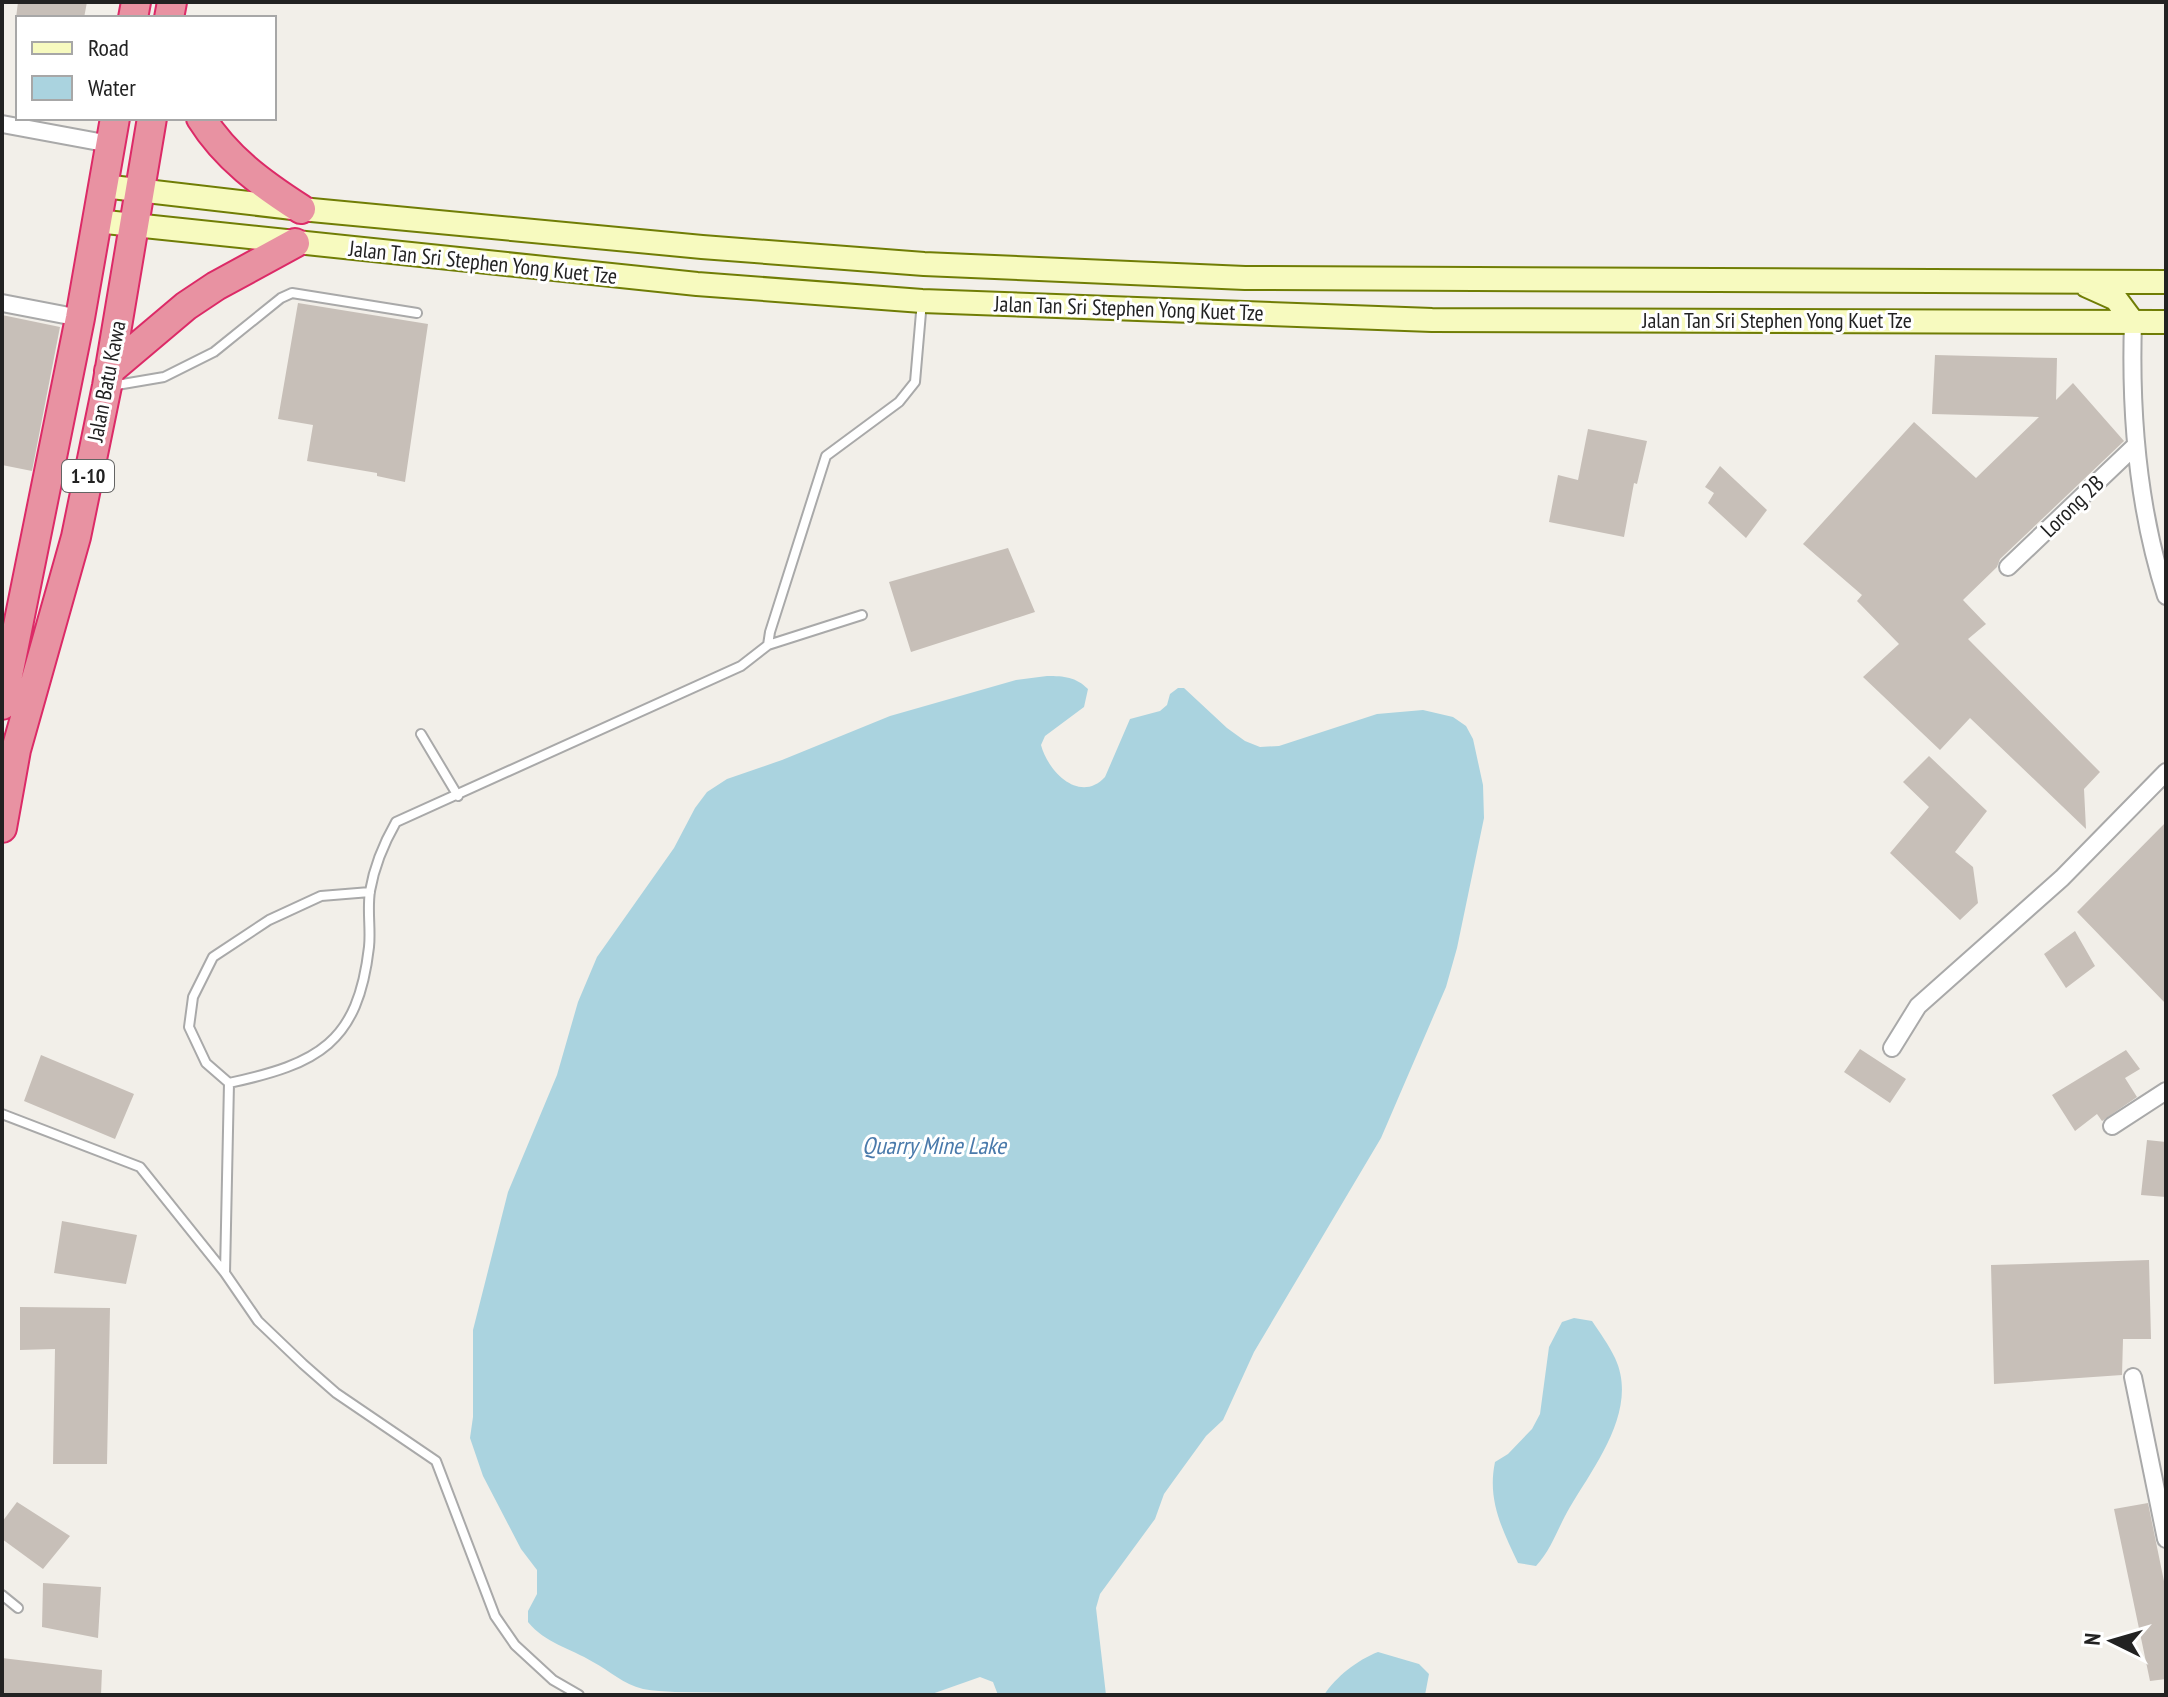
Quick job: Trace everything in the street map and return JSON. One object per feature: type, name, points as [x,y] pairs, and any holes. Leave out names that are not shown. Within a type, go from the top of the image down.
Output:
[{"type":"highway","name":"Jalan Batu Kawa","points":[[2,828],[16,750],[76,537],[108,379],[152,120]]},
{"type":"highway","points":[[202,120],[225,152],[301,209]]},
{"type":"highway","name":"Jalan Batu Kawa","points":[[2,705],[10,626],[80,318],[112,131]]},
{"type":"highway","points":[[108,379],[186,306],[295,243]]},
{"type":"main road","name":"Jalan Tan Sri Stephen Yong Kuet Tze","points":[[103,186],[301,209],[702,247],[924,264],[1229,277],[2166,282]]},
{"type":"main road","name":"Jalan Tan Sri Stephen Yong Kuet Tze","points":[[96,221],[697,284],[922,301],[1432,320],[2166,322]]},
{"type":"main road","points":[[2079,282],[2116,299],[2133,322]]},
{"type":"street","points":[[2,124],[112,131]]},
{"type":"street","points":[[2,303],[80,318]]},
{"type":"street","points":[[2133,322],[2131,381],[2135,446],[2166,596]]},
{"type":"street","name":"Lorong 2B","points":[[2008,567],[2135,446]]},
{"type":"street","points":[[1892,1048],[1918,1006],[2062,878],[2166,772]]},
{"type":"street","points":[[2112,1126],[2166,1091]]},
{"type":"street","points":[[2133,1377],[2166,1539]]},
{"type":"lane","points":[[108,379],[164,377],[204,357],[281,298],[292,293],[417,313]]},
{"type":"lane","points":[[768,645],[826,456],[899,402],[915,382],[922,301]]},
{"type":"lane","points":[[229,1083],[264,1076],[324,1050],[346,1026],[360,1000],[369,946],[370,892],[382,850],[396,822],[741,666],[768,645],[862,615]]},
{"type":"lane","points":[[421,734],[458,796]]},
{"type":"lane","points":[[229,1083],[206,1063],[189,1027],[193,997],[213,957],[269,920],[321,896],[370,892]]},
{"type":"lane","points":[[225,1273],[229,1083]]},
{"type":"lane","points":[[2,1114],[140,1167],[225,1273],[258,1321],[336,1393],[436,1461],[495,1616],[515,1645],[553,1680],[579,1695]]},
{"type":"lane","points":[[2,1595],[18,1608]]},
{"type":"water","name":"Quarry Mine Lake","points":[[1047,676],[1069,678],[1088,689],[1084,707],[1045,736],[1041,745],[1050,765],[1076,786],[1095,784],[1105,777],[1130,719],[1160,711],[1167,705],[1170,694],[1178,688],[1184,688],[1245,741],[1260,747],[1279,746],[1377,714],[1423,710],[1453,717],[1466,726],[1473,739],[1483,785],[1484,818],[1446,987],[1381,1138],[1254,1352],[1223,1420],[1206,1436],[1164,1494],[1155,1519],[1100,1594],[1096,1608],[1106,1695],[998,1695],[993,1682],[980,1677],[929,1695],[675,1692],[636,1687],[550,1640],[528,1622],[528,1611],[537,1594],[537,1570],[521,1549],[483,1476],[470,1438],[473,1417],[473,1330],[508,1192],[557,1075],[578,1002],[597,957],[674,848],[707,792],[727,779],[890,716],[1016,680]]},
{"type":"water","points":[[1574,1318],[1592,1321],[1615,1358],[1621,1377],[1622,1397],[1618,1416],[1602,1455],[1546,1552],[1536,1566],[1518,1563],[1495,1502],[1495,1462],[1508,1454],[1532,1429],[1540,1414],[1549,1347],[1562,1322]]},
{"type":"water","points":[[1378,1652],[1419,1664],[1429,1674],[1425,1695],[1324,1695],[1348,1670]]},
{"type":"building","points":[[18,2],[87,2],[84,16],[16,16]]},
{"type":"building","points":[[298,303],[428,324],[405,482],[377,476],[377,473],[307,461],[313,425],[278,419]]},
{"type":"building","points":[[2,315],[60,327],[32,471],[2,465]]},
{"type":"building","points":[[1935,355],[2057,358],[2056,400],[2073,383],[2124,441],[2000,559],[1997,567],[1963,600],[1986,624],[1968,639],[2100,772],[2084,789],[2086,829],[1970,718],[1940,750],[1863,677],[1899,644],[1857,601],[1862,595],[1803,544],[1914,422],[1976,478],[2039,417],[1932,414]]},
{"type":"building","points":[[1588,429],[1647,441],[1637,484],[1634,483],[1624,537],[1549,522],[1558,475],[1578,480]]},
{"type":"building","points":[[1720,466],[1767,510],[1746,538],[1708,503],[1714,493],[1705,487]]},
{"type":"building","points":[[1008,548],[1035,612],[911,652],[889,582]]},
{"type":"building","points":[[1929,756],[1987,811],[1955,852],[1973,867],[1978,903],[1960,920],[1890,853],[1929,807],[1903,782]]},
{"type":"building","points":[[2166,822],[2166,1004],[2077,912]]},
{"type":"building","points":[[2075,931],[2095,966],[2066,988],[2044,954]]},
{"type":"building","points":[[1860,1049],[1906,1079],[1890,1103],[1844,1072]]},
{"type":"building","points":[[2126,1050],[2140,1069],[2125,1078],[2137,1097],[2102,1121],[2097,1114],[2075,1131],[2052,1095]]},
{"type":"building","points":[[41,1055],[134,1094],[115,1139],[24,1101]]},
{"type":"building","points":[[2147,1140],[2166,1142],[2166,1197],[2141,1195]]},
{"type":"building","points":[[62,1221],[137,1235],[126,1284],[54,1273]]},
{"type":"building","points":[[2149,1260],[2151,1339],[2123,1339],[2122,1375],[1994,1384],[1991,1265]]},
{"type":"building","points":[[20,1307],[110,1308],[107,1464],[53,1464],[55,1349],[20,1350]]},
{"type":"building","points":[[17,1502],[70,1536],[43,1569],[2,1539],[2,1522]]},
{"type":"building","points":[[2148,1503],[2166,1591],[2166,1679],[2150,1681],[2114,1509]]},
{"type":"building","points":[[43,1583],[101,1587],[98,1638],[42,1627]]},
{"type":"building","points":[[2,1658],[102,1670],[101,1695],[2,1695]]}]
